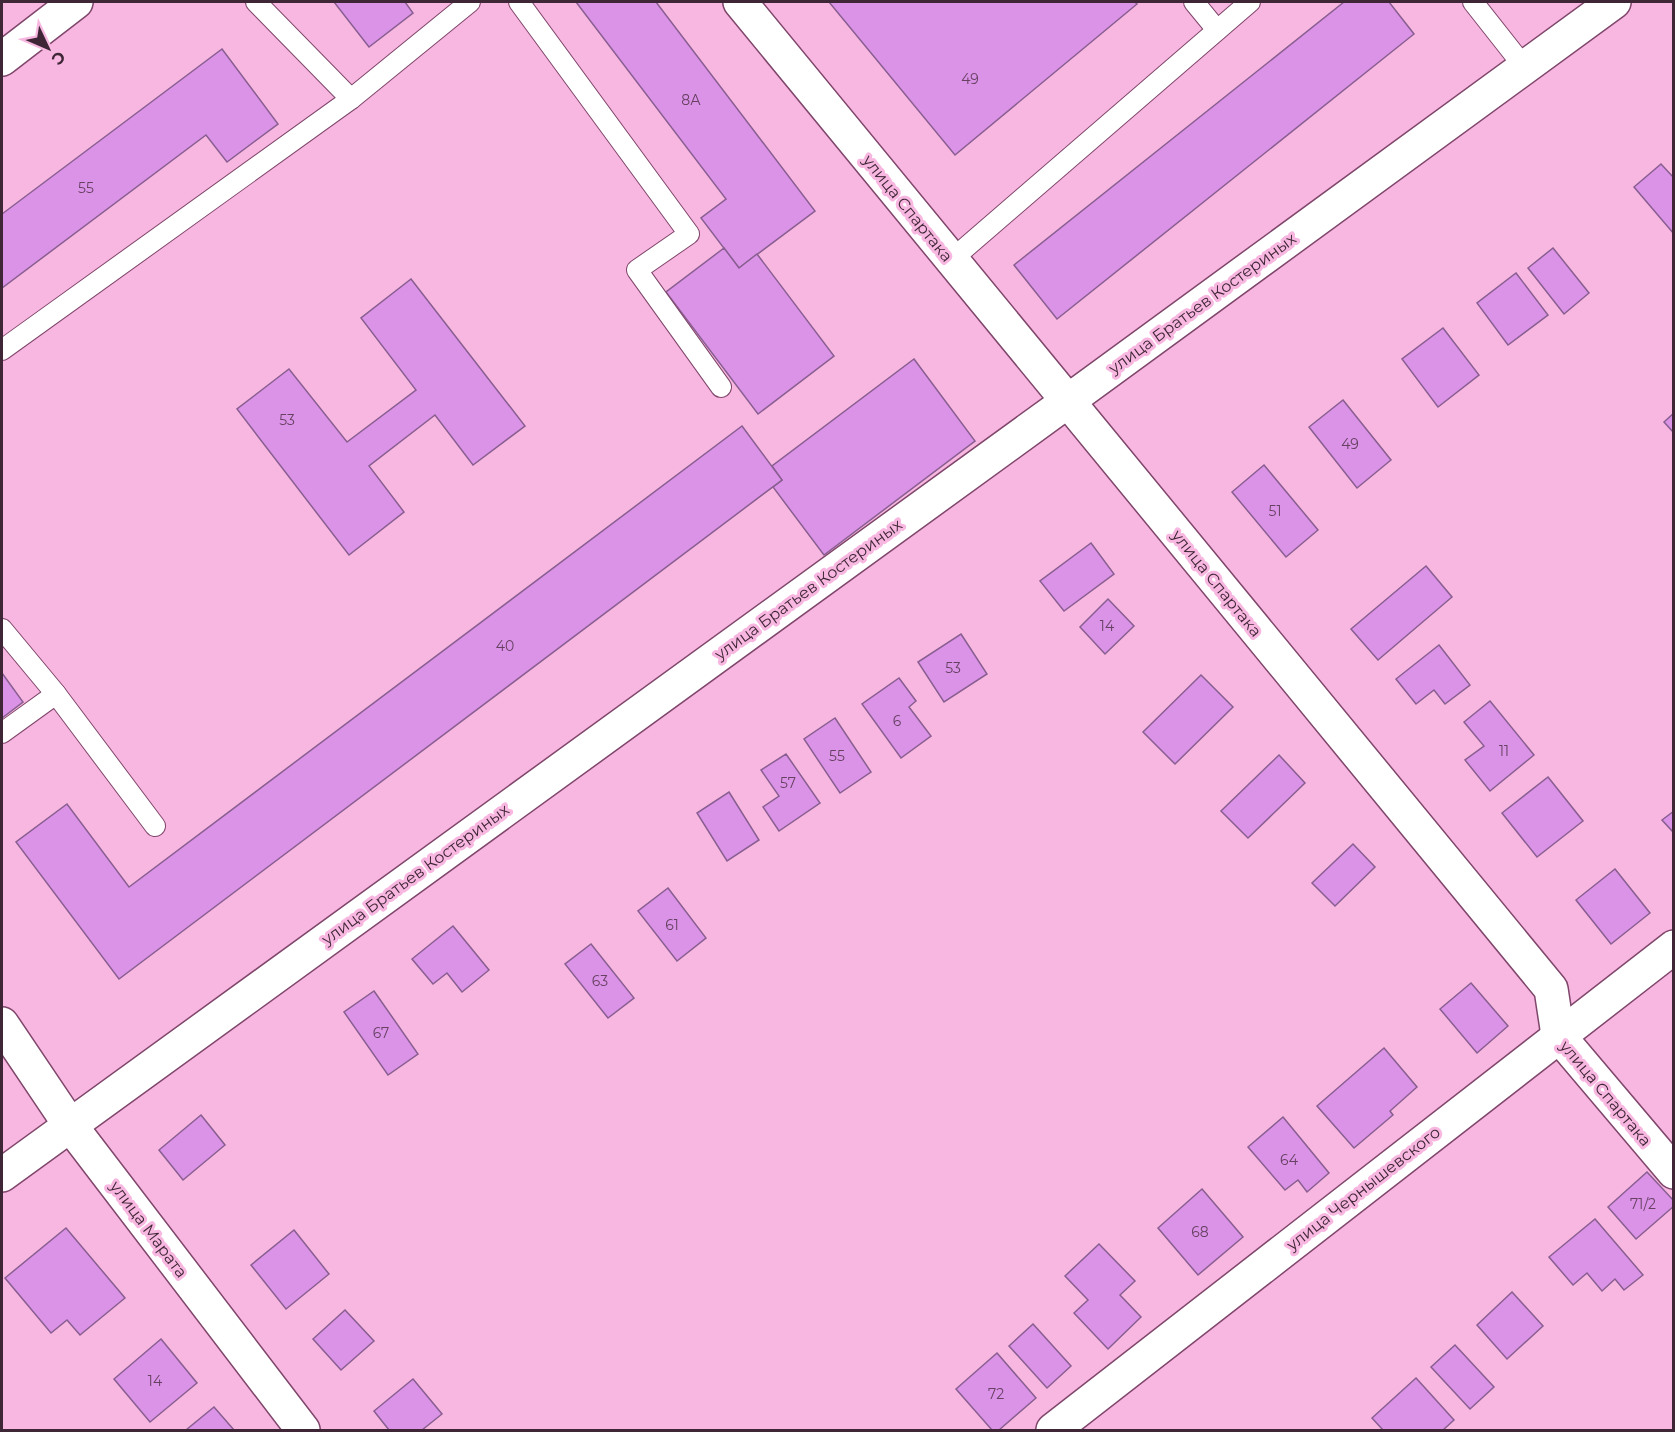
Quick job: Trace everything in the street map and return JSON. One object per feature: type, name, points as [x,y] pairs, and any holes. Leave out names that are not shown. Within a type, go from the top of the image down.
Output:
[{"type":"street","points":[[2,59],[76,2]]},
{"type":"street","name":"улица Спартака","points":[[740,2],[950,261],[1068,401],[1551,989],[1558,1035],[1674,1172]]},
{"type":"street","name":"улица Братьев Костериных","points":[[2,1175],[1614,2]]},
{"type":"street","name":"улица Чернышевского","points":[[1061,1428],[1674,946]]},
{"type":"street","name":"улица Марата","points":[[2,1024],[70,1125],[303,1431]]},
{"type":"lane","points":[[256,2],[351,99]]},
{"type":"lane","points":[[2,350],[351,99],[470,2]]},
{"type":"lane","points":[[519,2],[689,234],[637,270],[721,387]]},
{"type":"lane","points":[[1194,2],[1217,30]]},
{"type":"lane","points":[[950,261],[1250,2]]},
{"type":"lane","points":[[1473,2],[1525,68]]},
{"type":"lane","points":[[2,629],[56,694],[155,826]]},
{"type":"lane","points":[[2,733],[56,694]]},
{"type":"building","points":[[334,2],[405,2],[413,13],[369,47]]},
{"type":"building","points":[[576,2],[656,2],[815,211],[739,268],[701,218],[726,199]]},
{"type":"building","points":[[829,2],[1135,2],[1137,4],[955,155]]},
{"type":"building","points":[[1344,2],[1389,2],[1414,34],[1057,319],[1014,265]]},
{"type":"building","points":[[222,49],[278,124],[227,162],[206,135],[2,288],[2,214]]},
{"type":"building","points":[[1661,164],[1674,178],[1674,234],[1634,187]]},
{"type":"building","points":[[724,248],[739,268],[757,254],[834,356],[758,414],[666,292]]},
{"type":"building","points":[[1553,248],[1589,293],[1564,314],[1528,268]]},
{"type":"building","points":[[1516,273],[1548,315],[1508,345],[1477,303]]},
{"type":"building","points":[[411,279],[525,426],[473,465],[435,415],[369,466],[404,512],[349,555],[237,409],[289,369],[347,442],[416,390],[361,318]]},
{"type":"building","points":[[1443,328],[1479,375],[1438,407],[1402,359]]},
{"type":"building","points":[[914,359],[975,441],[824,555],[773,487],[782,480],[772,466]]},
{"type":"building","points":[[1343,400],[1391,460],[1357,488],[1309,427]]},
{"type":"building","points":[[1674,413],[1674,433],[1664,422]]},
{"type":"building","points":[[742,426],[782,480],[119,979],[16,842],[67,804],[129,887]]},
{"type":"building","points":[[1264,465],[1318,530],[1286,557],[1232,492]]},
{"type":"building","points":[[1091,543],[1114,574],[1064,611],[1040,581]]},
{"type":"building","points":[[1426,566],[1452,597],[1378,660],[1351,629]]},
{"type":"building","points":[[1108,599],[1134,626],[1105,654],[1080,627]]},
{"type":"building","points":[[961,634],[987,674],[944,702],[918,662]]},
{"type":"building","points":[[1439,645],[1470,685],[1445,704],[1434,690],[1416,704],[1396,679]]},
{"type":"building","points":[[2,673],[23,702],[2,718]]},
{"type":"building","points":[[1201,675],[1233,707],[1175,764],[1143,732]]},
{"type":"building","points":[[899,678],[916,701],[909,707],[931,736],[901,758],[862,704]]},
{"type":"building","points":[[1490,701],[1534,755],[1490,791],[1465,760],[1484,746],[1464,722]]},
{"type":"building","points":[[835,718],[871,772],[840,793],[804,739]]},
{"type":"building","points":[[786,754],[820,803],[779,831],[763,807],[779,796],[761,770]]},
{"type":"building","points":[[1279,755],[1305,783],[1248,838],[1221,811]]},
{"type":"building","points":[[1548,777],[1583,821],[1537,857],[1502,813]]},
{"type":"building","points":[[729,792],[759,840],[727,861],[697,813]]},
{"type":"building","points":[[1674,811],[1674,833],[1662,820]]},
{"type":"building","points":[[1353,844],[1375,867],[1335,906],[1312,883]]},
{"type":"building","points":[[1615,869],[1650,913],[1611,944],[1576,900]]},
{"type":"building","points":[[668,888],[706,938],[677,961],[638,911]]},
{"type":"building","points":[[453,926],[489,970],[462,992],[447,973],[433,984],[412,959]]},
{"type":"building","points":[[591,944],[634,998],[608,1018],[565,964]]},
{"type":"building","points":[[1471,983],[1508,1026],[1477,1053],[1440,1009]]},
{"type":"building","points":[[374,991],[418,1054],[388,1075],[344,1012]]},
{"type":"building","points":[[1384,1048],[1417,1087],[1390,1111],[1393,1115],[1354,1148],[1317,1106]]},
{"type":"building","points":[[201,1115],[225,1145],[183,1180],[159,1150]]},
{"type":"building","points":[[1283,1117],[1329,1173],[1307,1192],[1298,1180],[1285,1190],[1248,1147]]},
{"type":"building","points":[[1647,1172],[1674,1201],[1674,1206],[1636,1239],[1608,1207]]},
{"type":"building","points":[[1202,1189],[1243,1237],[1198,1275],[1158,1228]]},
{"type":"building","points":[[1595,1219],[1643,1275],[1624,1290],[1615,1279],[1602,1291],[1587,1273],[1573,1285],[1549,1257]]},
{"type":"building","points":[[66,1228],[125,1298],[80,1335],[67,1320],[51,1333],[5,1278]]},
{"type":"building","points":[[294,1230],[329,1274],[286,1309],[251,1265]]},
{"type":"building","points":[[1099,1244],[1135,1281],[1120,1295],[1141,1317],[1108,1349],[1074,1313],[1088,1300],[1065,1276]]},
{"type":"building","points":[[1512,1292],[1543,1326],[1507,1359],[1477,1325]]},
{"type":"building","points":[[345,1310],[374,1341],[341,1370],[313,1339]]},
{"type":"building","points":[[1033,1324],[1071,1366],[1047,1388],[1009,1346]]},
{"type":"building","points":[[161,1339],[197,1383],[150,1422],[114,1379]]},
{"type":"building","points":[[1455,1345],[1494,1387],[1470,1409],[1431,1367]]},
{"type":"building","points":[[997,1353],[1036,1398],[999,1430],[992,1430],[956,1389]]},
{"type":"building","points":[[1416,1378],[1454,1420],[1443,1430],[1383,1430],[1372,1418]]},
{"type":"building","points":[[413,1379],[442,1414],[422,1430],[389,1430],[374,1411]]},
{"type":"building","points":[[214,1407],[234,1430],[186,1430]]}]
